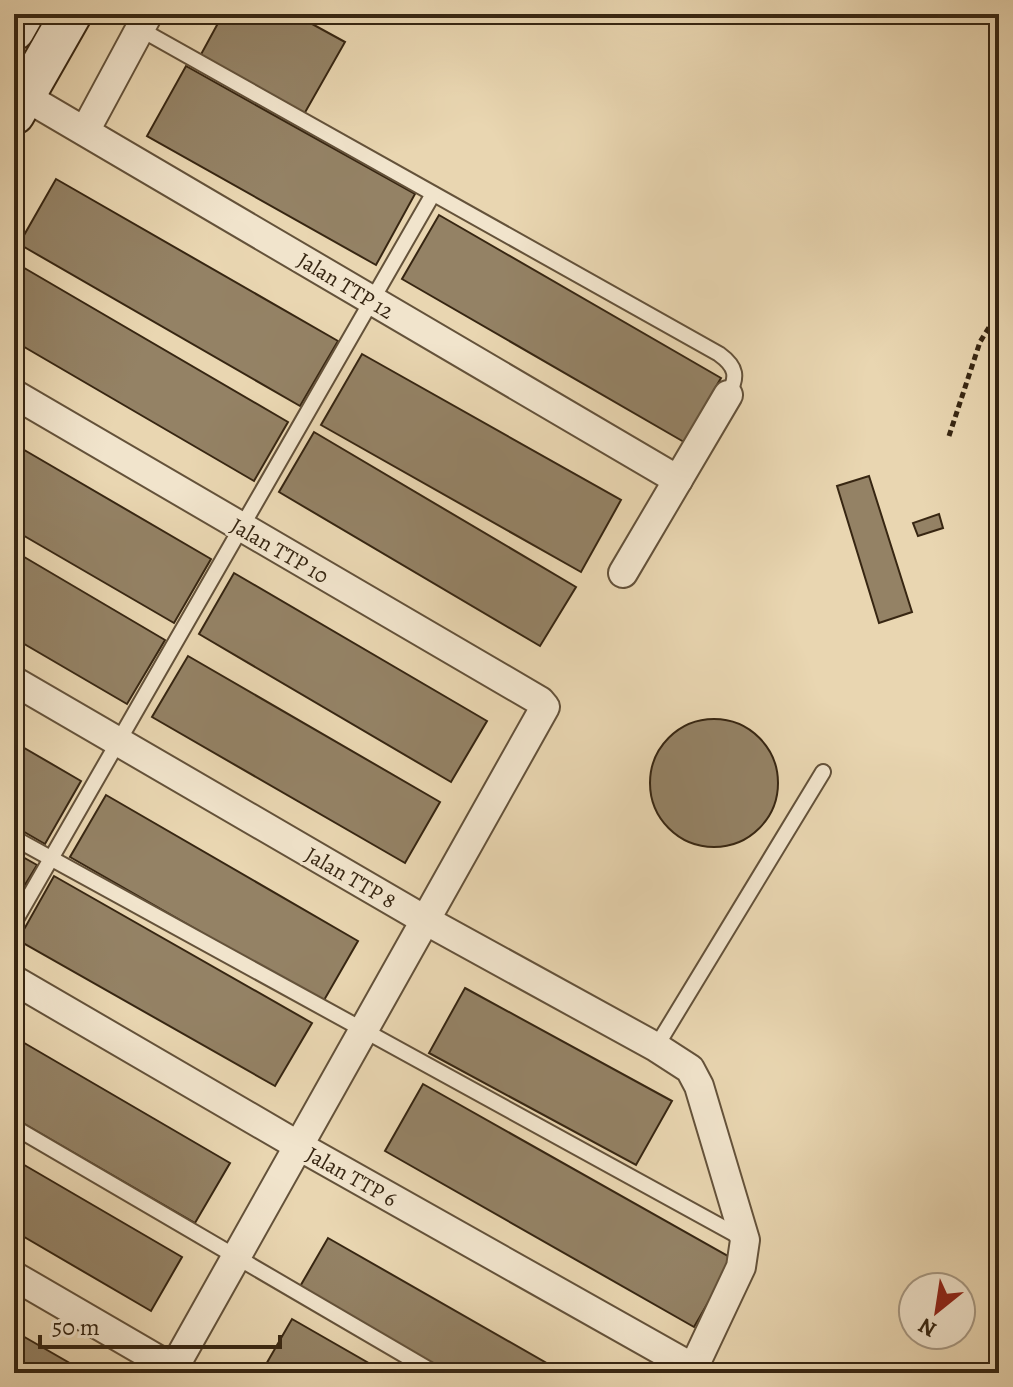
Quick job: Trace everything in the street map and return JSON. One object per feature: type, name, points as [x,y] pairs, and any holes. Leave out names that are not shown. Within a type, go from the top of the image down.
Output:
[{"type":"street","points":[[14,30],[23,14]]},
{"type":"street","points":[[18,100],[71,14]]},
{"type":"street","points":[[85,131],[144,21]]},
{"type":"street","name":"Jalan TTP 12","points":[[18,100],[85,131],[678,480]]},
{"type":"street","name":"Jalan TTP 10","points":[[14,394],[540,701],[545,707],[425,920]]},
{"type":"street","points":[[623,573],[728,395]]},
{"type":"street","name":"Jalan TTP 8","points":[[14,681],[425,920],[656,1047],[690,1069],[699,1086],[745,1240]]},
{"type":"street","points":[[14,1276],[175,1372],[425,920]]},
{"type":"street","name":"Jalan TTP 6","points":[[14,980],[692,1370]]},
{"type":"street","points":[[692,1370],[741,1267],[745,1240]]},
{"type":"lane","points":[[144,21],[433,194],[719,354],[728,360],[736,372],[728,395]]},
{"type":"lane","points":[[14,923],[433,194]]},
{"type":"lane","points":[[656,1047],[823,772]]},
{"type":"lane","points":[[14,838],[745,1240]]},
{"type":"lane","points":[[14,1127],[435,1373]]},
{"type":"path","points":[[949,436],[980,342],[999,311]]},
{"type":"building","points":[[223,14],[294,14],[345,42],[303,116],[199,58]]},
{"type":"building","points":[[186,66],[415,194],[376,265],[147,136]]},
{"type":"building","points":[[56,179],[338,341],[300,406],[19,244]]},
{"type":"building","points":[[439,215],[721,378],[684,442],[402,279]]},
{"type":"building","points":[[14,262],[288,422],[254,481],[14,341]]},
{"type":"building","points":[[362,354],[621,500],[581,572],[321,425]]},
{"type":"building","points":[[314,432],[576,587],[540,646],[279,492]]},
{"type":"building","points":[[14,444],[211,559],[174,623],[14,530]]},
{"type":"building","points":[[869,476],[912,612],[879,623],[837,486]]},
{"type":"building","points":[[939,514],[943,528],[918,536],[913,523]]},
{"type":"building","points":[[14,551],[165,640],[127,704],[14,638]]},
{"type":"building","points":[[234,573],[487,721],[451,782],[199,634]]},
{"type":"building","points":[[188,656],[440,802],[405,863],[152,717]]},
{"type":"building","points":[[714,719],[738,724],[759,738],[773,759],[778,783],[773,807],[759,828],[738,842],[714,847],[690,842],[669,828],[655,807],[650,783],[655,759],[669,738],[690,724]]},
{"type":"building","points":[[14,742],[81,781],[45,844],[14,826]]},
{"type":"building","points":[[106,795],[358,941],[323,1002],[70,857]]},
{"type":"building","points":[[14,852],[37,865],[14,903]]},
{"type":"building","points":[[54,876],[312,1023],[275,1086],[18,940]]},
{"type":"building","points":[[465,988],[672,1101],[636,1165],[429,1053]]},
{"type":"building","points":[[14,1037],[230,1163],[195,1223],[14,1118]]},
{"type":"building","points":[[423,1084],[733,1259],[694,1327],[385,1151]]},
{"type":"building","points":[[14,1159],[182,1257],[151,1311],[14,1231]]},
{"type":"building","points":[[328,1238],[564,1373],[444,1373],[298,1290]]},
{"type":"building","points":[[292,1319],[386,1373],[261,1373]]},
{"type":"building","points":[[14,1331],[87,1373],[14,1373]]}]
